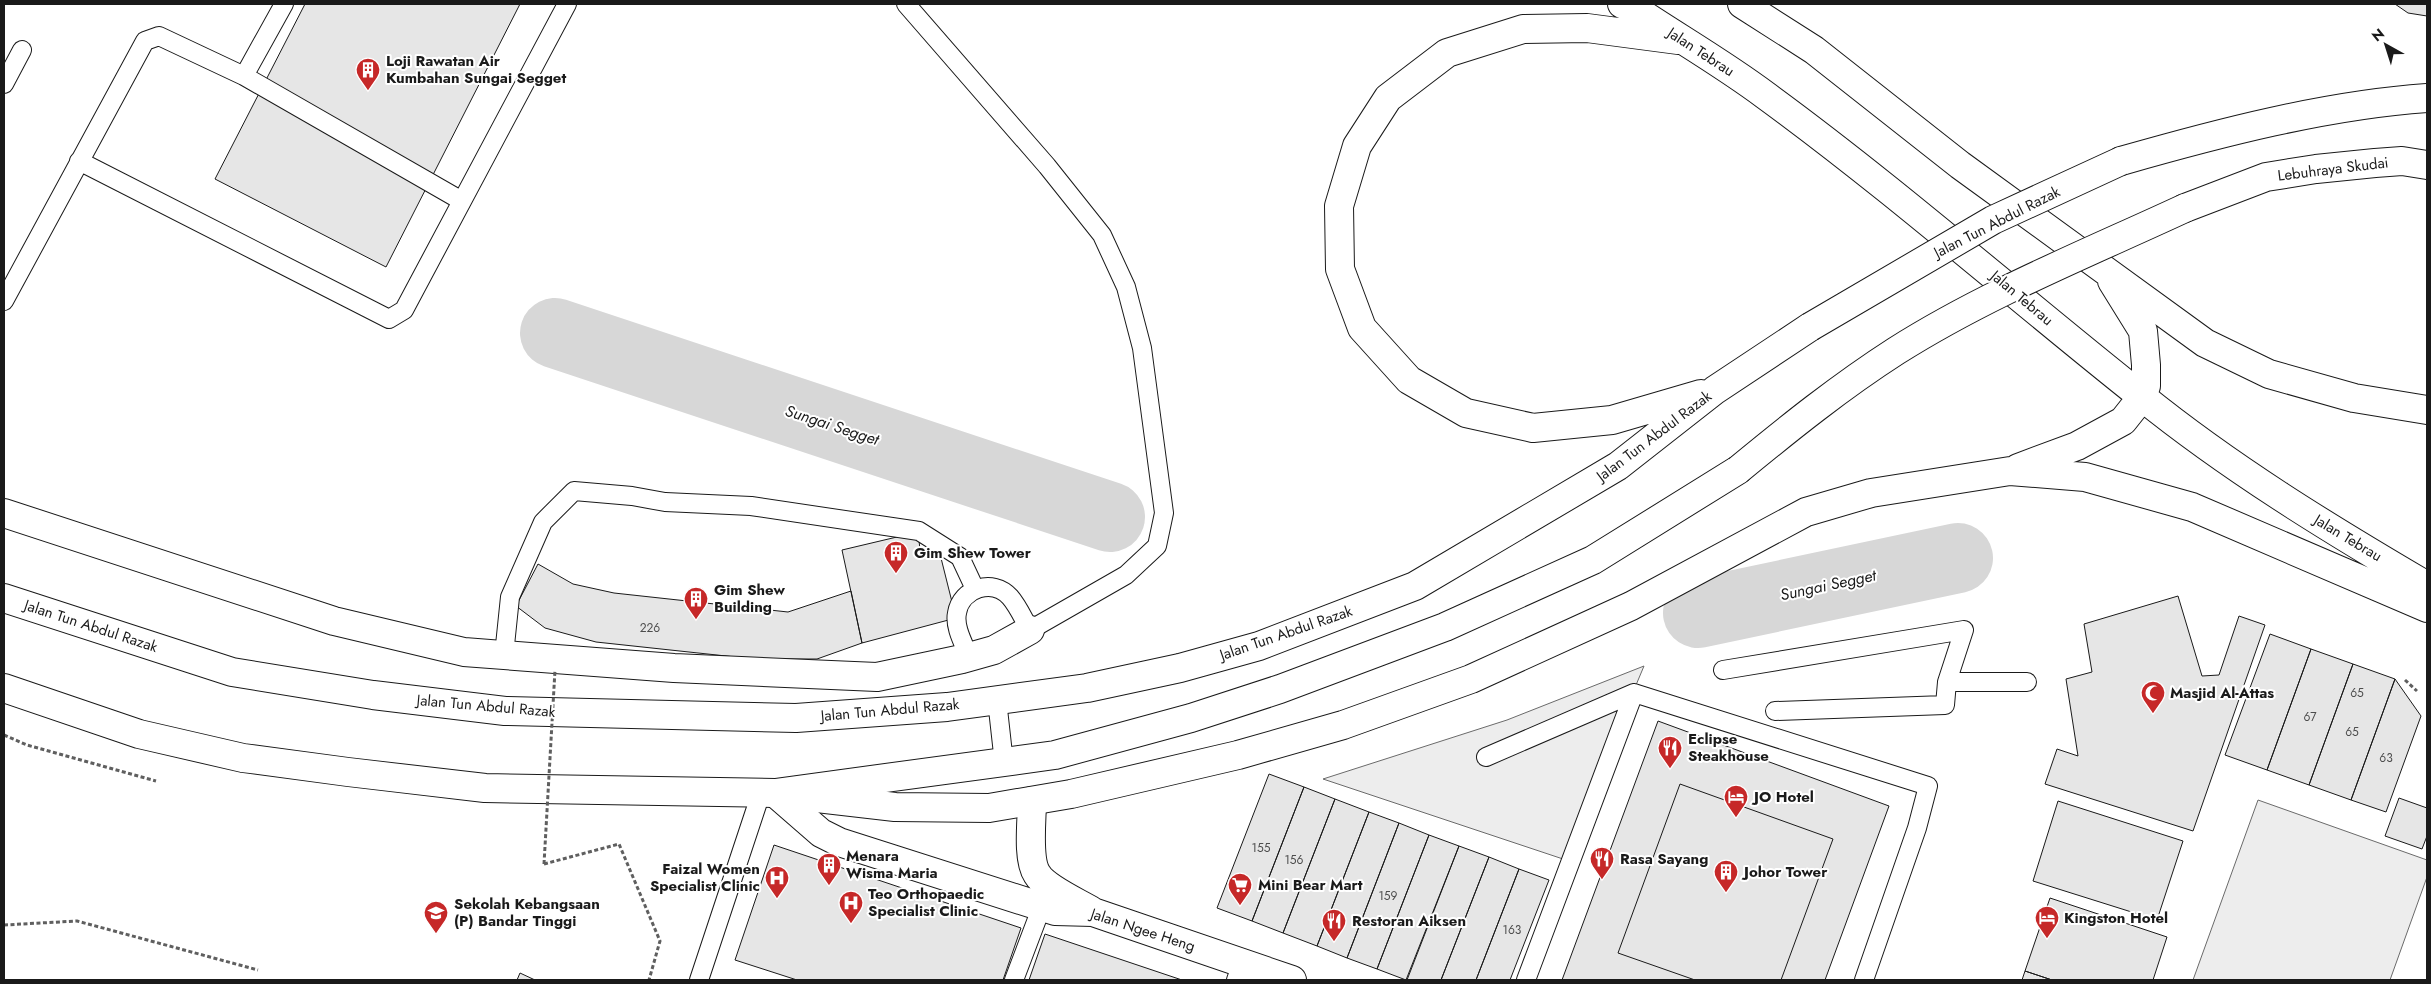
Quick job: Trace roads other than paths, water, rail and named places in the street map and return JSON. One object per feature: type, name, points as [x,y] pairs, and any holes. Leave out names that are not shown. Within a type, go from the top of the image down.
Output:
[{"type":"main road","name":"Jalan Tebrau","points":[[1622,4],[1638,11],[1763,93],[1918,212],[2142,397],[2222,456],[2333,531],[2427,586]]},
{"type":"main road","points":[[1742,4],[1814,50],[1960,165],[2205,343],[2268,374],[2354,398],[2427,410]]},
{"type":"main road","points":[[1684,41],[1587,28],[1523,30],[1447,53],[1388,98],[1357,146],[1339,206],[1340,269],[1362,328],[1409,380],[1466,414],[1533,428],[1612,420],[1715,390]]},
{"type":"main road","name":"Jalan Tun Abdul Razak","points":[[4,598],[232,672],[373,695],[505,711],[796,718],[947,707],[1087,688],[1259,646],[1415,586],[1618,466],[1715,390],[1810,327],[1994,220],[2121,161],[2203,137],[2356,106],[2427,98]]},
{"type":"main road","name":"Lebuhraya Skudai","points":[[1004,763],[1054,755],[1191,718],[1280,689],[1445,627],[1593,560],[1738,470],[1824,400],[1904,346],[1960,314],[2185,208],[2266,177],[2316,169],[2375,163],[2402,162],[2427,165]]},
{"type":"main road","points":[[4,688],[139,734],[243,758],[485,788],[768,793],[895,807],[988,808],[1032,801],[1137,780],[1238,755],[1343,725],[1470,680],[1622,610],[1806,512],[1871,493],[2010,471],[2077,446],[2123,421],[2142,397],[2146,386],[2143,331],[2104,269]]},
{"type":"main road","points":[[2010,471],[2085,477],[2192,507],[2427,608]]},
{"type":"main road","points":[[4,513],[334,621],[464,652],[674,668],[877,676],[994,650],[1030,630]]},
{"type":"main road","points":[[768,793],[1004,763]]},
{"type":"main road","name":"Jalan Ngee Heng","points":[[768,793],[820,833],[839,842],[1056,911],[1093,912],[1239,972],[1279,978]]},
{"type":"main road","points":[[1032,801],[1033,864],[1037,875],[1047,884],[1093,912]]},
{"type":"lane","points":[[244,76],[284,4]]},
{"type":"lane","points":[[79,161],[389,319],[404,310],[567,4]]},
{"type":"lane","points":[[906,4],[1047,166],[1102,235],[1126,288],[1142,348],[1164,513],[1157,546],[1126,575],[1030,630],[1011,598],[1003,592],[984,587],[975,589],[966,595],[957,613],[956,623],[969,657]]},
{"type":"lane","points":[[4,301],[145,41],[159,36],[244,76],[462,201]]},
{"type":"lane","points":[[4,84],[22,50]]},
{"type":"lane","points":[[504,655],[510,597],[543,522],[574,491],[632,496],[665,502],[751,506],[919,531],[960,557],[975,589]]},
{"type":"lane","points":[[1723,670],[1964,630],[1948,682],[1944,705],[1775,711]]},
{"type":"lane","points":[[1948,682],[2027,682]]},
{"type":"lane","points":[[1526,980],[1634,692]]},
{"type":"lane","points":[[1486,757],[1634,692],[1928,786],[1917,828],[1864,980]]},
{"type":"lane","points":[[997,700],[1004,763]]},
{"type":"lane","points":[[699,980],[768,793]]},
{"type":"lane","points":[[1014,980],[1042,906]]},
{"type":"waterway","name":"Sungai Segget","points":[[555,333],[1110,517]]},
{"type":"waterway","name":"Sungai Segget","points":[[1698,613],[1958,558]]},
{"type":"place","name":"Loji Rawatan Air Kumbahan Sungai Segget","points":[[368,91]]},
{"type":"place","name":"Gim Shew Tower","points":[[896,574]]},
{"type":"place","name":"Gim Shew Building","points":[[696,620]]},
{"type":"place","name":"Masjid Al-Attas","points":[[2153,714]]},
{"type":"place","name":"Eclipse Steakhouse","points":[[1670,769]]},
{"type":"place","name":"JO Hotel","points":[[1736,818]]},
{"type":"place","name":"Rasa Sayang","points":[[1602,880]]},
{"type":"place","name":"Menara Wisma Maria","points":[[829,886]]},
{"type":"place","name":"Johor Tower","points":[[1726,893]]},
{"type":"place","name":"Faizal Women Specialist Clinic","points":[[777,899]]},
{"type":"place","name":"Mini Bear Mart","points":[[1240,906]]},
{"type":"place","name":"Teo Orthopaedic Specialist Clinic","points":[[851,924]]},
{"type":"place","name":"Sekolah Kebangsaan (P) Bandar Tinggi","points":[[436,934]]},
{"type":"place","name":"Kingston Hotel","points":[[2047,939]]},
{"type":"place","name":"Restoran Aiksen","points":[[1334,942]]}]
